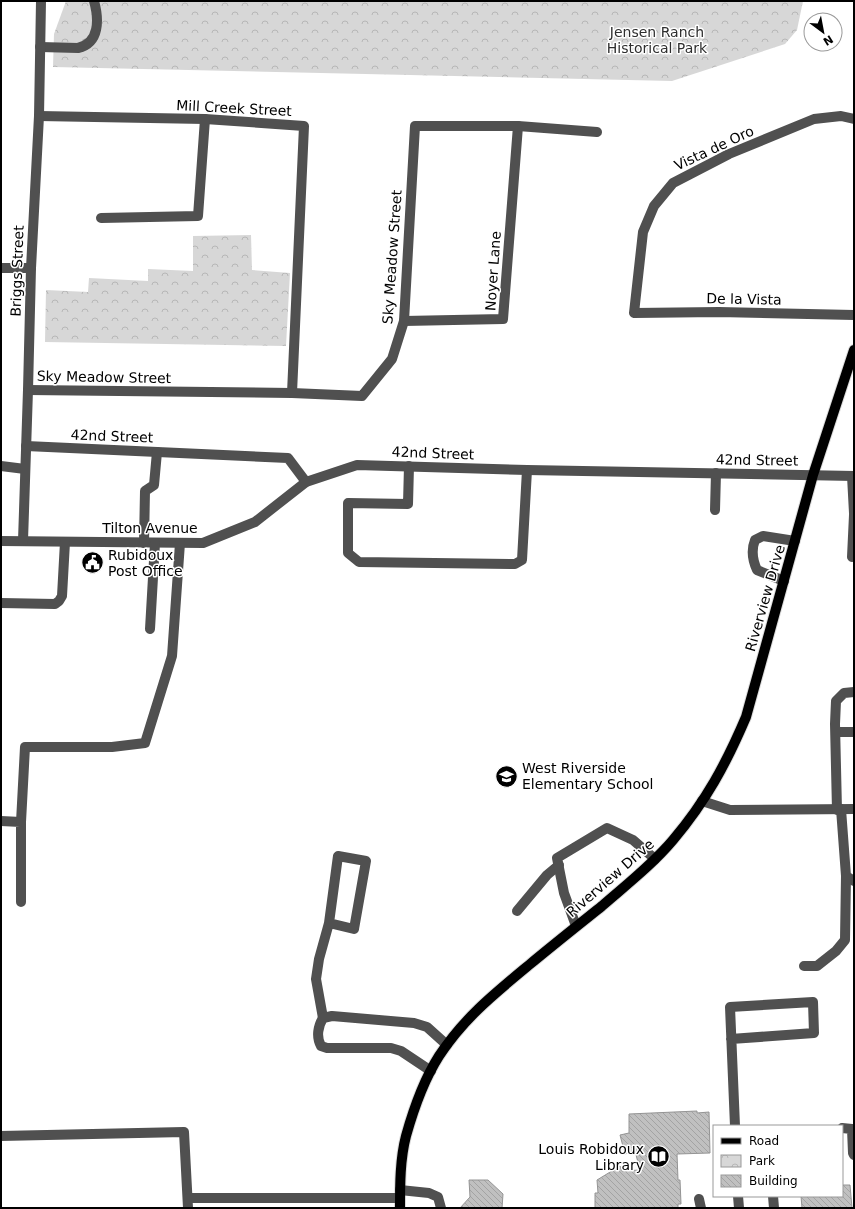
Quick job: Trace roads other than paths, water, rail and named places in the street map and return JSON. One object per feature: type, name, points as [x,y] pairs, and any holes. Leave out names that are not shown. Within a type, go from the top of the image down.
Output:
[{"type":"main road","name":"Riverview Drive","points":[[400,1208],[400,1176],[405,1138],[420,1094],[438,1057],[459,1029],[486,1000],[636,878],[655,859],[672,841],[711,789],[731,753],[746,717],[813,475],[854,350]]},
{"type":"street","name":"Briggs Street","points":[[23,542],[31,268],[39,116],[41,1]]},
{"type":"street","points":[[40,47],[78,48],[89,43],[96,31],[97,23],[97,13],[94,1]]},
{"type":"street","name":"Mill Creek Street","points":[[39,116],[205,120],[304,126],[292,393]]},
{"type":"street","name":"Vista de Oro","points":[[634,313],[643,232],[654,206],[673,183],[729,154],[814,120],[841,116],[854,118]]},
{"type":"street","points":[[101,218],[198,216],[205,120]]},
{"type":"street","name":"Sky Meadow Street","points":[[28,390],[292,393],[362,396],[392,359],[404,322],[415,126],[518,126],[597,132]]},
{"type":"street","name":"Noyer Lane","points":[[404,322],[503,318],[518,126]]},
{"type":"street","points":[[1,268],[31,268]]},
{"type":"street","name":"De la Vista","points":[[634,313],[718,312],[854,315]]},
{"type":"street","name":"42nd Street","points":[[26,446],[288,458],[306,482],[357,464],[527,470],[853,476]]},
{"type":"street","points":[[144,543],[145,491],[154,485],[157,452]]},
{"type":"street","points":[[1,466],[26,469]]},
{"type":"street","points":[[409,466],[408,504],[348,503],[348,553],[359,562],[515,564],[522,560],[527,470]]},
{"type":"street","points":[[715,510],[716,473]]},
{"type":"street","points":[[852,556],[854,514],[853,476]]},
{"type":"street","name":"Tilton Avenue","points":[[1,541],[203,543],[255,522],[306,482]]},
{"type":"street","points":[[784,581],[757,570],[753,561],[752,548],[755,540],[763,536],[795,541]]},
{"type":"street","points":[[1,603],[55,604],[60,602],[62,596],[65,542]]},
{"type":"street","points":[[150,629],[156,543]]},
{"type":"street","points":[[21,902],[21,822],[25,747],[112,747],[145,743],[172,656],[180,543]]},
{"type":"street","points":[[804,966],[816,966],[836,951],[845,940],[850,879],[839,810],[836,701],[844,693],[854,692]]},
{"type":"street","points":[[836,732],[854,732]]},
{"type":"street","points":[[702,801],[730,810],[854,809]]},
{"type":"street","points":[[1,821],[21,822]]},
{"type":"street","points":[[576,926],[564,893],[558,858],[607,828],[633,840],[655,859]]},
{"type":"street","points":[[323,1018],[316,979],[319,959],[329,924],[338,856],[366,861],[354,929],[329,924]]},
{"type":"street","points":[[517,911],[547,875],[559,865]]},
{"type":"street","points":[[731,1039],[814,1033],[813,1002],[730,1007],[731,1039],[735,1125]]},
{"type":"street","points":[[431,1072],[401,1051],[391,1048],[326,1048],[320,1046],[318,1041],[319,1024],[323,1018],[332,1016],[414,1023],[427,1027],[447,1045]]},
{"type":"street","points":[[843,1128],[852,1129],[854,1155]]},
{"type":"street","points":[[1,1136],[184,1132],[188,1203],[429,1193],[438,1197],[441,1208]]},
{"type":"street","points":[[738,1197],[739,1208]]},
{"type":"street","points":[[773,1197],[774,1208]]},
{"type":"place","name":"Rubidoux Post Office","points":[[92,563]]},
{"type":"place","name":"West Riverside Elementary School","points":[[506,776]]},
{"type":"place","name":"Louis Robidoux Library","points":[[659,1157]]},
{"type":"park label","name":"Jensen Ranch Historical Park","points":[[657,40]]}]
